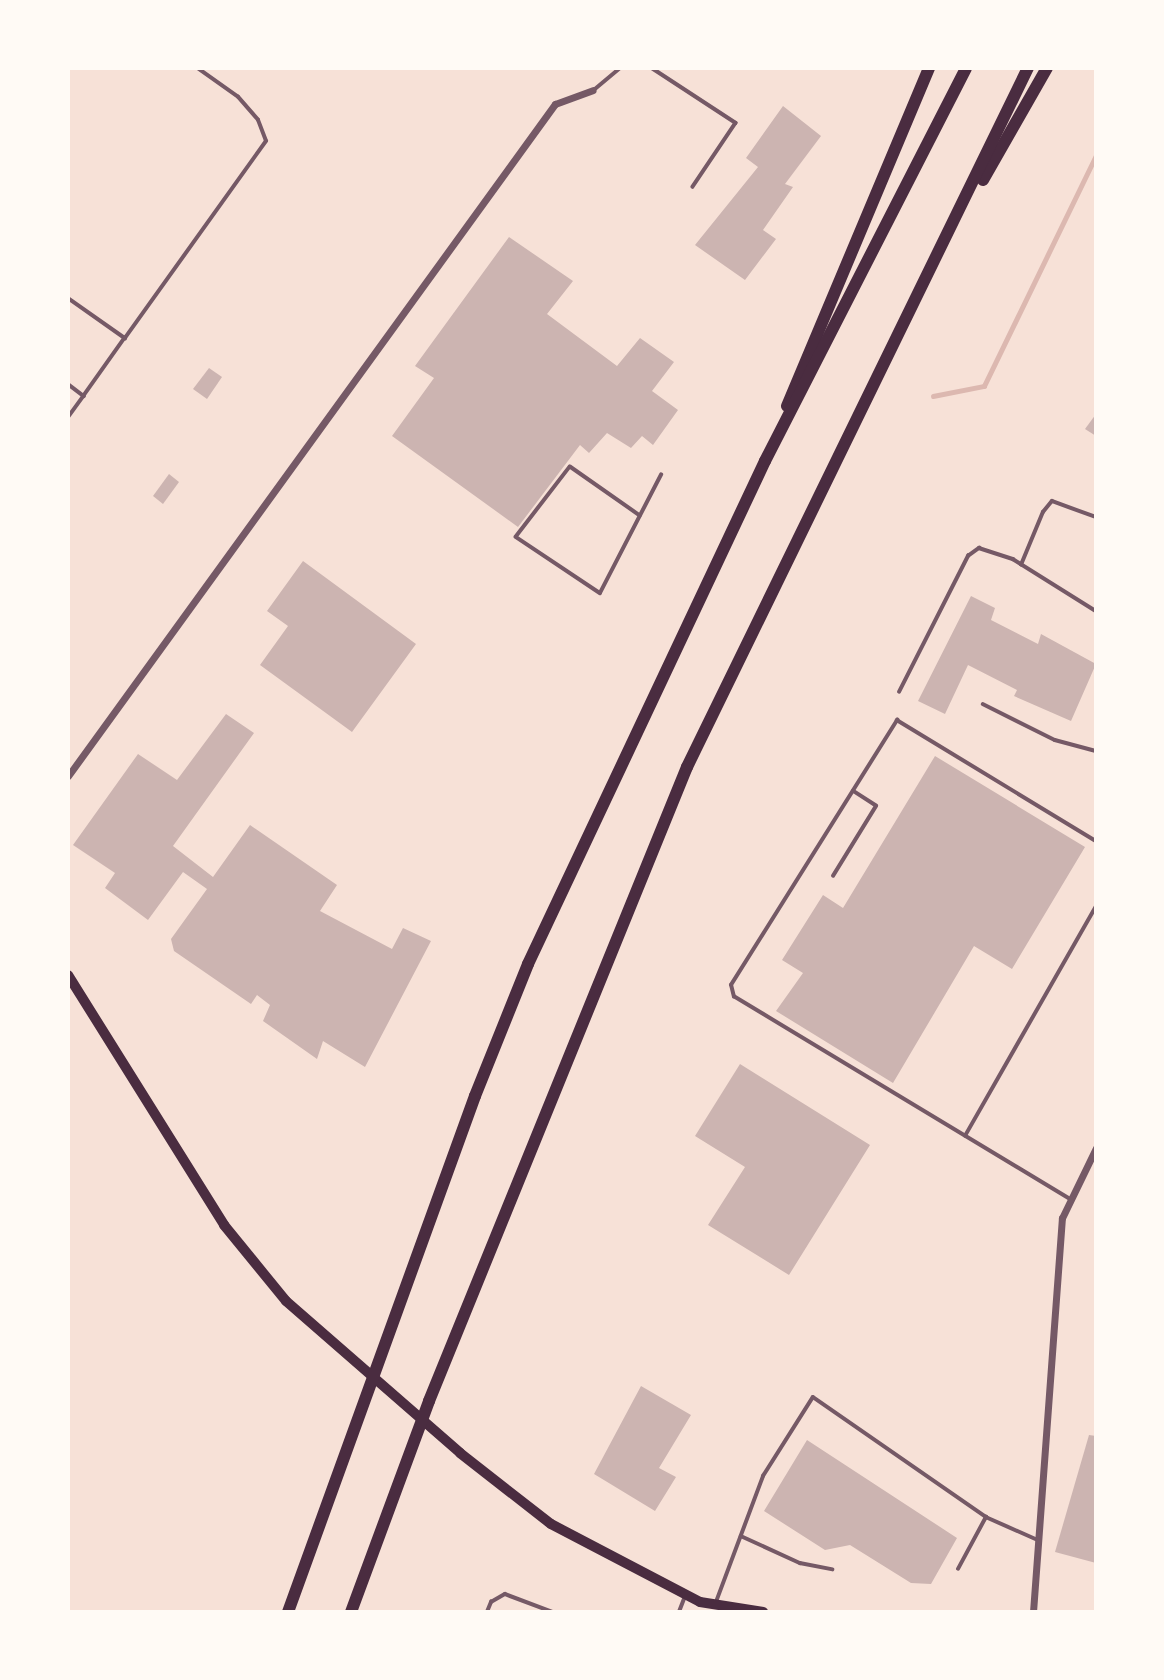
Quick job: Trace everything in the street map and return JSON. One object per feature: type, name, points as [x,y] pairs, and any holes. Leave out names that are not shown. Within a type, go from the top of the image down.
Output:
[{"type":"highway","points":[[765,461],[929,68]]},
{"type":"highway","points":[[288,1612],[377,1365],[528,964],[765,461],[966,68]]},
{"type":"highway","points":[[351,1612],[429,1401],[687,767],[953,227],[1028,68]]},
{"type":"highway","points":[[953,227],[1047,68]]},
{"type":"main road","points":[[68,975],[224,1225],[286,1301],[450,1444],[551,1524],[685,1594],[715,1604],[763,1612]]},
{"type":"street","points":[[68,776],[555,104],[593,90]]},
{"type":"street","points":[[1033,1612],[1054,1291],[1062,1218],[1096,1148]]},
{"type":"lane","points":[[68,418],[266,141],[258,120],[238,97],[197,68]]},
{"type":"lane","points":[[593,90],[620,68]]},
{"type":"lane","points":[[652,68],[736,124],[693,187]]},
{"type":"lane","points":[[68,298],[125,338]]},
{"type":"lane","points":[[68,384],[84,396]]},
{"type":"lane","points":[[640,516],[570,467],[516,537],[600,593],[640,516],[661,475]]},
{"type":"lane","points":[[1021,565],[1043,512],[1052,501],[1096,517]]},
{"type":"lane","points":[[899,692],[968,556],[979,548],[1021,565],[1096,611]]},
{"type":"lane","points":[[983,704],[1055,740],[1096,751]]},
{"type":"lane","points":[[1071,1200],[734,997],[730,985],[897,720],[1096,841]]},
{"type":"lane","points":[[833,876],[876,806],[853,791]]},
{"type":"lane","points":[[965,1136],[1096,906]]},
{"type":"lane","points":[[715,1604],[764,1476],[813,1397],[986,1517],[1038,1540]]},
{"type":"lane","points":[[958,1569],[986,1517]]},
{"type":"lane","points":[[741,1536],[800,1563],[832,1569]]},
{"type":"lane","points":[[487,1612],[491,1601],[505,1594],[553,1612]]},
{"type":"lane","points":[[679,1612],[685,1594]]},
{"type":"building","points":[[783,106],[821,136],[785,184],[793,187],[763,230],[776,239],[745,280],[695,245],[758,167],[746,158]]},
{"type":"building","points":[[509,237],[573,281],[547,314],[617,366],[640,338],[674,362],[652,391],[678,410],[653,445],[642,436],[631,448],[607,433],[589,453],[580,445],[518,527],[392,436],[434,378],[415,366]]},
{"type":"building","points":[[209,368],[222,377],[207,399],[193,389]]},
{"type":"building","points":[[1096,414],[1096,436],[1085,429]]},
{"type":"building","points":[[169,474],[179,482],[163,504],[153,496]]},
{"type":"building","points":[[303,561],[416,644],[352,732],[260,665],[288,626],[267,611]]},
{"type":"building","points":[[971,596],[995,608],[991,620],[1038,644],[1041,634],[1096,664],[1071,721],[1014,696],[1017,690],[968,665],[945,714],[918,701]]},
{"type":"building","points":[[226,714],[254,733],[173,846],[213,877],[250,825],[337,885],[320,911],[392,949],[403,928],[431,941],[365,1067],[323,1041],[317,1059],[263,1021],[270,1005],[257,995],[251,1004],[174,951],[171,939],[207,889],[183,872],[148,920],[105,888],[115,873],[73,845],[138,754],[177,780]]},
{"type":"building","points":[[935,756],[1085,847],[1012,969],[974,946],[893,1083],[776,1011],[803,973],[782,960],[823,895],[843,908]]},
{"type":"building","points":[[740,1064],[870,1145],[789,1275],[708,1225],[745,1167],[695,1136]]},
{"type":"building","points":[[641,1386],[691,1415],[659,1468],[676,1477],[655,1511],[594,1474]]},
{"type":"building","points":[[1089,1435],[1096,1436],[1096,1563],[1055,1552]]},
{"type":"building","points":[[807,1440],[957,1538],[931,1584],[911,1583],[850,1545],[825,1550],[764,1511]]},
{"type":"waterway","points":[[933,396],[984,386],[1096,155]]}]
